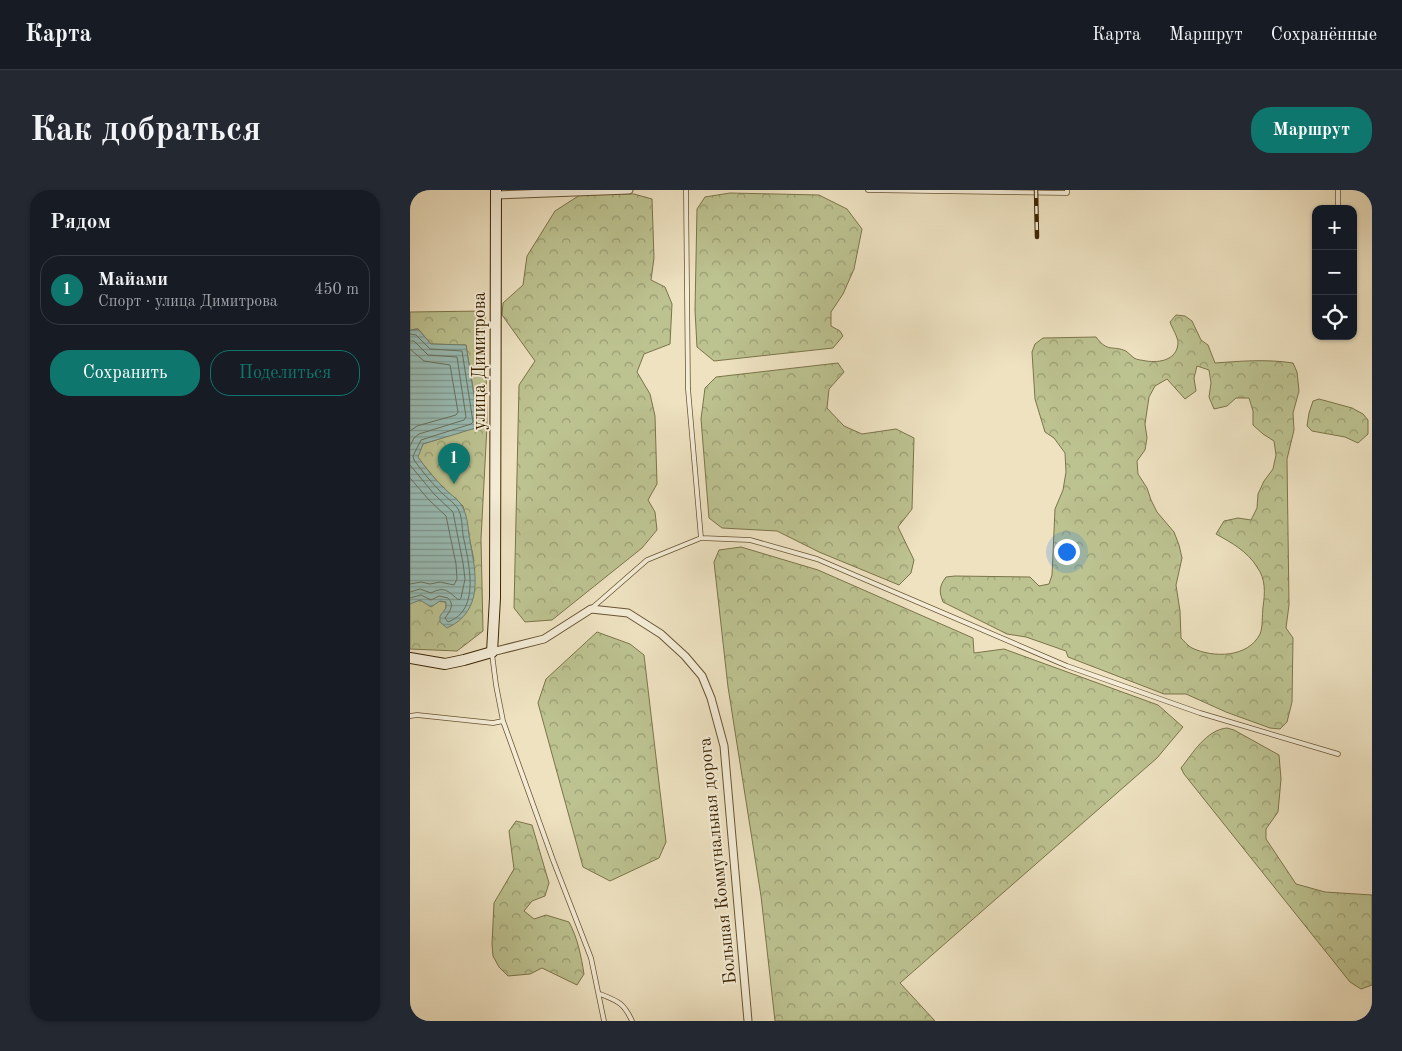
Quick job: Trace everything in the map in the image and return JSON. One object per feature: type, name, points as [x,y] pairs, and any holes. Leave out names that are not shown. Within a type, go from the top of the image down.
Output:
[{"type":"street","points":[[496,193],[629,190]]},
{"type":"street","name":"улица Димитрова","points":[[492,652],[495,598],[496,193]]},
{"type":"street","points":[[410,658],[445,664],[544,639],[590,609]]},
{"type":"street","name":"Большая Коммунальная дорога","points":[[590,609],[628,613],[660,634],[685,656],[702,676],[711,698],[724,746],[748,1021]]},
{"type":"lane","points":[[686,190],[688,390],[701,538]]},
{"type":"lane","points":[[868,190],[1067,193],[1067,190]]},
{"type":"lane","points":[[1338,190],[1338,205]]},
{"type":"lane","points":[[590,609],[646,560],[701,538],[750,540],[817,559],[1067,666],[1200,713],[1338,754]]},
{"type":"lane","points":[[492,652],[502,721],[591,958],[600,994],[604,1021]]},
{"type":"lane","points":[[410,716],[417,715],[493,723],[502,721]]},
{"type":"lane","points":[[600,994],[626,1007],[632,1021]]},
{"type":"green space","points":[[583,193],[634,194],[652,199],[654,258],[651,280],[665,287],[672,304],[670,344],[644,354],[637,372],[650,394],[655,416],[657,484],[648,500],[655,512],[657,530],[642,548],[552,620],[525,622],[514,608],[519,385],[535,361],[502,315],[503,303],[523,285],[527,256],[555,211]]},
{"type":"green space","points":[[730,193],[819,195],[847,209],[862,229],[854,269],[843,294],[831,312],[831,326],[840,331],[843,336],[833,348],[714,361],[697,347],[695,310],[697,209],[705,197]]},
{"type":"green space","points":[[485,311],[487,426],[481,539],[483,631],[457,651],[410,649],[410,603],[420,600],[446,602],[446,608],[440,622],[474,561],[463,506],[442,487],[417,457],[423,444],[479,426],[466,345],[431,344],[418,329],[410,330],[410,312]]},
{"type":"green space","points":[[1176,315],[1185,316],[1192,321],[1201,340],[1208,345],[1215,363],[1274,361],[1293,363],[1297,372],[1299,391],[1293,413],[1294,430],[1287,459],[1289,605],[1286,628],[1293,638],[1292,702],[1287,722],[1280,729],[1270,728],[1226,712],[1186,694],[1164,694],[1068,657],[1066,651],[1026,637],[1007,634],[943,602],[941,595],[940,589],[946,577],[955,576],[1030,577],[1039,586],[1049,584],[1052,575],[1055,509],[1063,490],[1066,472],[1065,453],[1054,438],[1045,432],[1035,399],[1032,352],[1035,344],[1043,338],[1096,337],[1107,347],[1126,351],[1137,359],[1162,361],[1171,357],[1177,349],[1178,341],[1170,322]],"holes":[[[1197,366],[1209,370],[1211,383],[1209,397],[1214,409],[1227,406],[1236,398],[1249,398],[1253,411],[1253,425],[1274,441],[1276,455],[1273,469],[1264,481],[1258,494],[1257,508],[1251,520],[1238,518],[1224,521],[1216,534],[1249,556],[1260,572],[1263,581],[1262,628],[1260,634],[1247,648],[1229,654],[1200,651],[1192,648],[1181,638],[1180,611],[1176,585],[1182,558],[1179,545],[1174,532],[1157,512],[1147,488],[1138,474],[1137,461],[1145,450],[1147,438],[1145,424],[1149,397],[1155,386],[1167,379],[1185,399],[1196,391],[1194,378]]]},
{"type":"green space","points":[[838,363],[844,372],[829,389],[827,408],[844,426],[862,434],[896,429],[914,438],[912,509],[898,527],[914,560],[911,573],[899,585],[819,552],[777,531],[722,528],[709,518],[701,419],[705,388],[716,377]]},
{"type":"green space","points":[[1319,399],[1352,408],[1363,414],[1368,420],[1368,434],[1358,443],[1345,437],[1312,431],[1307,426],[1309,413],[1313,401]]},
{"type":"green space","points":[[741,547],[818,570],[973,638],[974,653],[1004,649],[1158,705],[1183,727],[1157,758],[900,983],[935,1021],[775,1021],[761,896],[728,687],[714,562],[719,550]]},
{"type":"green space","points":[[597,632],[630,644],[644,655],[666,842],[659,858],[610,881],[583,867],[538,703],[546,679]]},
{"type":"green space","points":[[1227,728],[1279,755],[1281,779],[1278,812],[1266,829],[1266,839],[1296,884],[1325,892],[1372,895],[1372,985],[1361,989],[1350,982],[1184,774],[1181,768],[1195,749],[1213,733]]},
{"type":"green space","points":[[516,821],[532,825],[549,883],[545,896],[532,901],[524,911],[534,919],[546,915],[569,922],[577,941],[584,974],[577,985],[542,968],[530,974],[508,976],[499,967],[493,956],[494,903],[514,869],[509,831]]},
{"type":"water","points":[[418,329],[431,344],[466,345],[479,427],[423,444],[418,457],[435,479],[459,502],[467,520],[474,566],[475,591],[467,612],[459,621],[447,628],[440,622],[440,616],[446,608],[446,602],[440,601],[431,607],[420,600],[410,604],[410,330]]},
{"type":"railway","points":[[1036,190],[1037,237]]},
{"type":"place","name":"Майами","points":[[454,484]]}]
